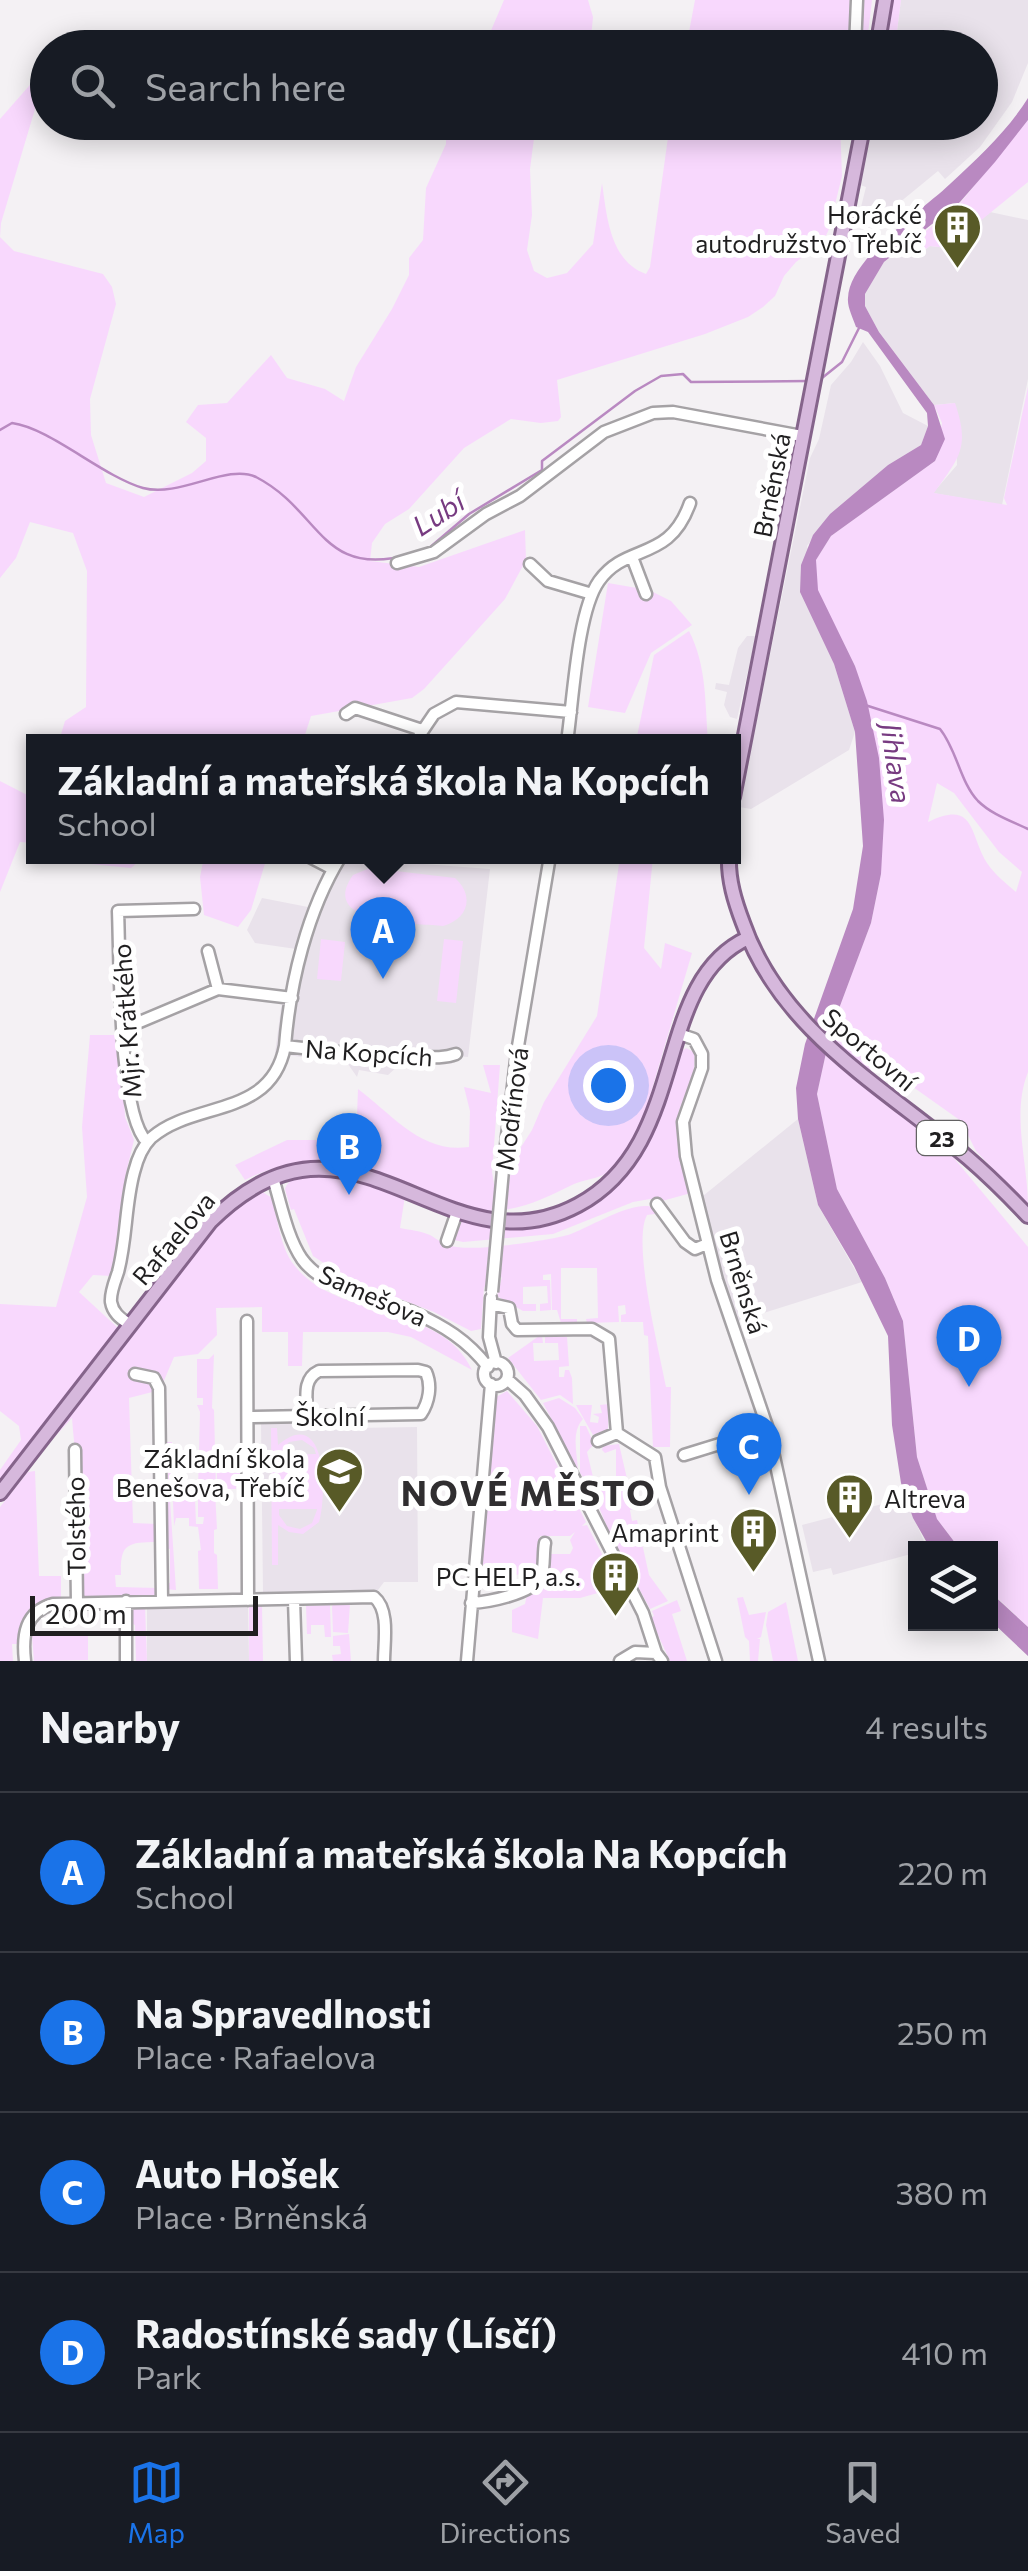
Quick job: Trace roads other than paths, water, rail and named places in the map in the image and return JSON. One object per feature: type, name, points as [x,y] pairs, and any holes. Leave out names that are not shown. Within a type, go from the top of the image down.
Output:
[{"type":"main road","points":[[880,30],[884,0]]},
{"type":"main road","name":"Brněnská","points":[[741,755],[861,140]]},
{"type":"main road","name":"23","points":[[730,864],[743,941]]},
{"type":"main road","points":[[680,1034],[700,982],[717,960],[743,941]]},
{"type":"main road","name":"Sportovní","points":[[743,941],[794,1013],[851,1066],[968,1158],[1028,1216]]},
{"type":"main road","name":"Rafaelova","points":[[0,1493],[210,1222],[245,1192],[274,1178],[316,1169],[352,1172],[457,1212],[501,1222],[541,1218],[571,1208],[608,1185],[628,1163],[644,1137],[680,1034]]},
{"type":"street","points":[[856,30],[857,0]]},
{"type":"street","points":[[396,564],[434,552],[486,514],[520,496],[604,432],[653,413],[679,413],[802,436]]},
{"type":"street","points":[[568,734],[592,594],[608,571],[660,546],[672,536],[684,509]]},
{"type":"street","points":[[632,557],[646,594]]},
{"type":"street","points":[[530,564],[548,581],[592,594]]},
{"type":"street","points":[[568,629],[583,631]]},
{"type":"street","points":[[420,734],[434,714],[456,702],[571,712]]},
{"type":"street","points":[[346,714],[355,708],[422,730]]},
{"type":"street","points":[[323,864],[333,869]]},
{"type":"street","name":"Na Kopcích","points":[[336,864],[306,938],[286,1046],[392,1058],[406,1054],[446,1058],[456,1054]]},
{"type":"street","name":"Modřínová","points":[[492,1364],[491,1298],[503,1170],[517,1052],[549,864]]},
{"type":"street","name":"Mjr. Krátkého","points":[[147,1142],[136,1130],[134,1120],[118,911],[194,910]]},
{"type":"street","points":[[208,952],[218,989]]},
{"type":"street","points":[[124,1028],[218,989],[292,998]]},
{"type":"street","name":"Brněnská","points":[[680,1034],[694,1040],[702,1054],[702,1068],[683,1130],[707,1244],[768,1429],[820,1661]]},
{"type":"street","points":[[130,1325],[114,1312],[112,1296],[128,1228],[133,1175],[147,1142],[163,1130],[255,1094],[279,1066],[286,1046]]},
{"type":"street","name":"Samešova","points":[[274,1178],[300,1254],[312,1270],[349,1289],[426,1318],[468,1343],[492,1364],[507,1369],[506,1379],[525,1395],[548,1427],[643,1613],[659,1657]]},
{"type":"street","points":[[658,1204],[690,1246],[707,1244]]},
{"type":"street","points":[[446,1242],[457,1212]]},
{"type":"street","points":[[491,1298],[507,1307],[518,1330],[600,1331],[609,1339],[618,1433]]},
{"type":"street","points":[[246,1321],[248,1600]]},
{"type":"street","points":[[468,1343],[489,1337]]},
{"type":"street","points":[[468,1661],[491,1384],[485,1376],[492,1364]]},
{"type":"street","name":"Školní","points":[[248,1417],[412,1416],[421,1414],[428,1403],[428,1378],[426,1372],[418,1370],[320,1371],[311,1374],[306,1382],[307,1415]]},
{"type":"street","points":[[135,1374],[154,1378],[158,1388],[162,1601]]},
{"type":"street","points":[[491,1384],[502,1384],[506,1379]]},
{"type":"street","points":[[684,1455],[768,1429]]},
{"type":"street","points":[[598,1440],[618,1433]]},
{"type":"street","points":[[618,1433],[655,1457],[660,1487],[716,1661]]},
{"type":"street","name":"Tolstého","points":[[74,1450],[76,1602]]},
{"type":"street","points":[[471,1603],[498,1601],[538,1582],[545,1543]]},
{"type":"street","points":[[24,1661],[24,1635],[35,1612],[53,1604],[374,1597],[381,1602],[384,1614],[384,1661]]},
{"type":"street","points":[[294,1600],[296,1661]]},
{"type":"street","points":[[126,1601],[126,1661]]},
{"type":"street","points":[[620,1661],[636,1652],[659,1657]]},
{"type":"waterway","name":"Lubí","points":[[817,382],[842,362],[860,326]]},
{"type":"waterway","name":"Lubí","points":[[428,549],[469,514],[542,470],[542,461],[661,376],[683,374],[691,382],[809,381]]},
{"type":"waterway","name":"Lubí","points":[[0,430],[12,423],[27,427],[143,488],[172,489],[231,474],[256,477],[278,491],[339,550],[358,558],[381,560],[411,554]]},
{"type":"waterway","name":"Jihlava","points":[[865,705],[940,729],[978,801],[1028,829]]},
{"type":"place","name":"Horácké autodružstvo Třebíč","points":[[957,270]]},
{"type":"place","name":"Základní a mateřská škola Na Kopcích","points":[[383,979]]},
{"type":"place","name":"Na Spravedlnosti","points":[[349,1195]]},
{"type":"place","name":"Radostínské sady (Lísčí)","points":[[969,1387]]},
{"type":"place","name":"Auto Hošek","points":[[749,1495]]},
{"type":"place","name":"Základní škola Benešova, Třebíč","points":[[340,1514]]},
{"type":"place","name":"Altreva","points":[[849,1540]]},
{"type":"place","name":"Amaprint","points":[[754,1574]]},
{"type":"place","name":"PC HELP, a.s.","points":[[616,1618]]},
{"type":"district","name":"NOVÉ MĚSTO","points":[[529,1491]]}]
